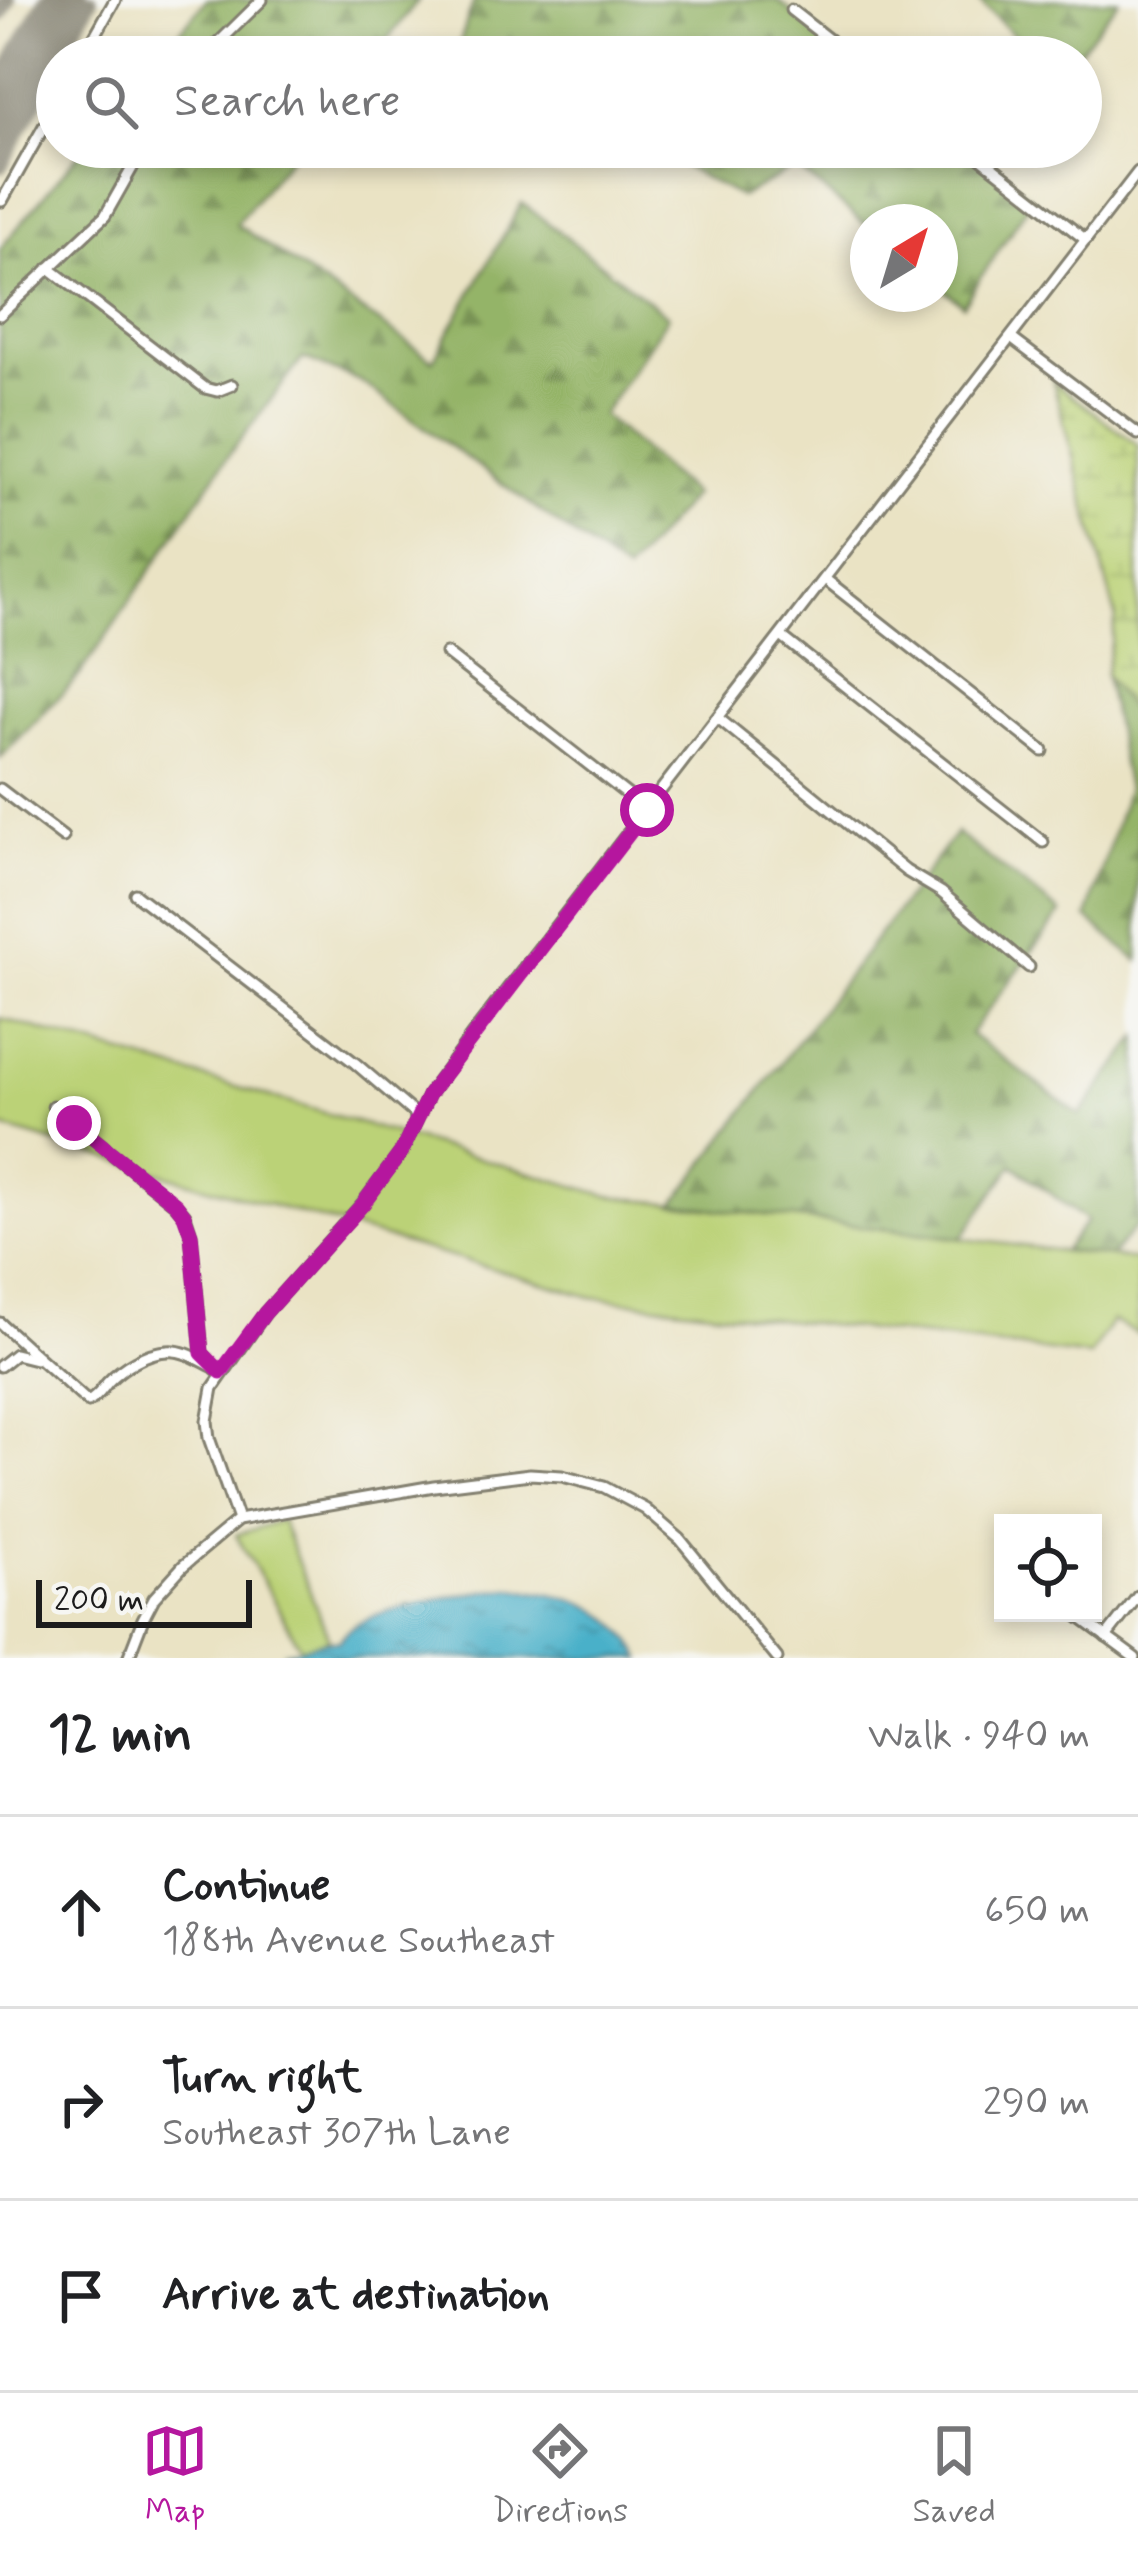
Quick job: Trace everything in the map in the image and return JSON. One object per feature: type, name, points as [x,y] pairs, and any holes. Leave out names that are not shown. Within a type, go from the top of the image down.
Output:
[{"type":"street","points":[[95,36],[115,0]]},
{"type":"street","points":[[225,36],[262,0]]},
{"type":"street","points":[[791,10],[824,36]]},
{"type":"street","points":[[2,201],[36,140]]},
{"type":"street","points":[[0,315],[105,216],[132,168]]},
{"type":"street","points":[[994,168],[1086,240]]},
{"type":"street","points":[[238,1520],[208,1438],[207,1421],[219,1370],[363,1204],[402,1151],[429,1094],[479,1026],[1138,172]]},
{"type":"street","points":[[49,268],[205,388],[217,391],[232,385]]},
{"type":"street","points":[[1011,338],[1138,434]]},
{"type":"street","points":[[825,579],[1042,751]]},
{"type":"street","points":[[781,636],[1043,842]]},
{"type":"street","points":[[446,652],[647,810]]},
{"type":"street","points":[[718,718],[1029,967]]},
{"type":"street","points":[[0,789],[63,837]]},
{"type":"street","points":[[135,894],[417,1116]]},
{"type":"street","points":[[53,1106],[184,1215],[191,1234],[202,1353],[219,1370]]},
{"type":"street","points":[[0,1323],[88,1402],[136,1360],[168,1350],[189,1354],[219,1370]]},
{"type":"street","points":[[0,1366],[15,1354],[40,1360]]},
{"type":"street","points":[[128,1658],[154,1598],[183,1565],[238,1520],[530,1474],[604,1487],[644,1509],[680,1539],[777,1658]]},
{"type":"street","points":[[1106,1637],[1138,1596]]},
{"type":"street","points":[[1086,1622],[1135,1658]]},
{"type":"green space","points":[[206,0],[419,0],[390,36],[176,36]]},
{"type":"green space","points":[[474,0],[777,0],[822,36],[462,36]]},
{"type":"green space","points":[[978,0],[1119,0],[1091,36],[1015,36]]},
{"type":"green space","points":[[67,168],[281,168],[236,224],[433,360],[522,203],[668,316],[602,415],[693,495],[626,573],[360,381],[303,358],[233,449],[79,676],[0,758],[0,249]]},
{"type":"green space","points":[[686,168],[794,168],[740,197]]},
{"type":"green space","points":[[797,168],[991,168],[1032,199],[963,305],[958,301],[958,204],[850,204],[850,212]]},
{"type":"green space","points":[[1053,382],[1138,445],[1138,719],[1105,676],[1116,617]]},
{"type":"green space","points":[[1105,676],[1138,719],[1138,961],[1087,918],[1127,789]]},
{"type":"green space","points":[[956,833],[1061,913],[970,1034],[1080,1115],[1138,1037],[1138,1224],[1111,1256],[1063,1251],[1087,1221],[1013,1165],[962,1238],[674,1204]]},
{"type":"green space","points":[[0,1018],[609,1196],[1138,1260],[1138,1334],[1112,1321],[1090,1356],[591,1297],[0,1127]]},
{"type":"green space","points":[[281,1520],[329,1639],[302,1650],[236,1535]]},
{"type":"water","points":[[510,1588],[586,1604],[617,1624],[642,1658],[287,1658],[285,1652],[339,1641],[365,1620],[405,1607]]},
{"type":"taxiway","points":[[0,13],[7,0]]},
{"type":"taxiway","points":[[69,36],[89,0]]},
{"type":"taxiway","points":[[0,77],[36,96]]},
{"type":"taxiway","points":[[0,164],[36,98]]},
{"type":"runway","points":[[44,36],[64,0]]},
{"type":"runway","points":[[0,117],[36,51]]},
{"type":"route","points":[[74,1123],[184,1215],[191,1234],[202,1353],[221,1372],[265,1313],[363,1204],[402,1151],[429,1094],[647,810]]}]
